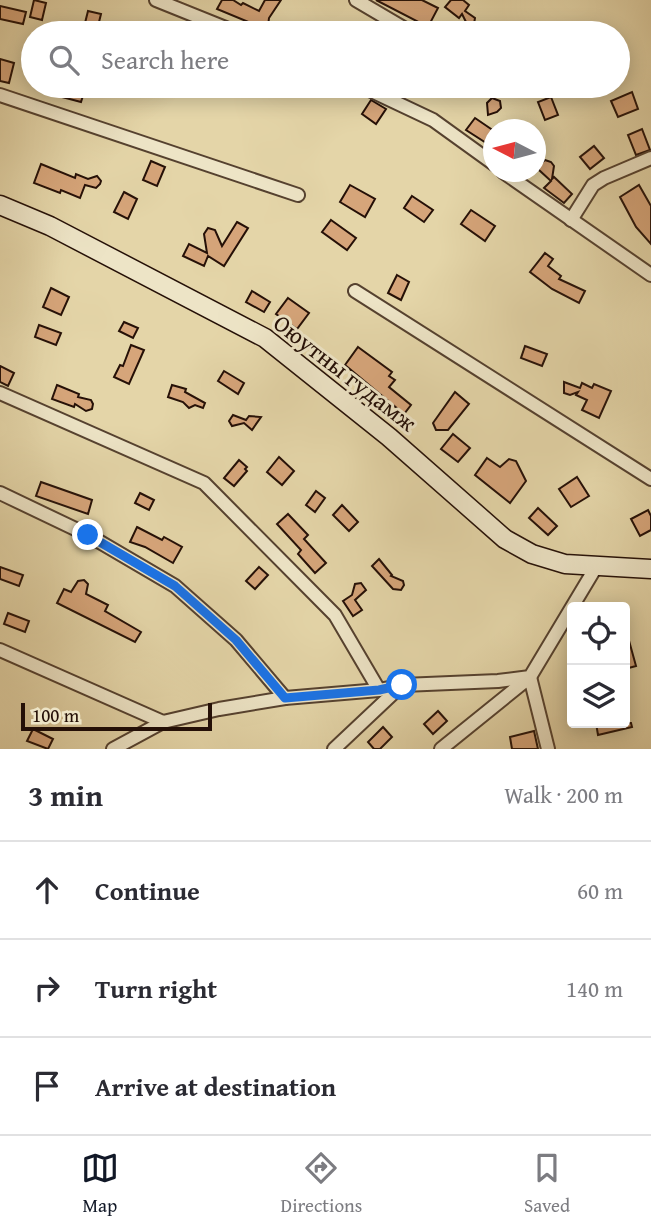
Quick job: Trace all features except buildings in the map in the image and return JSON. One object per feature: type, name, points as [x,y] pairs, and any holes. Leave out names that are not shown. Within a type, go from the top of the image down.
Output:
[{"type":"street","points":[[156,0],[208,21]]},
{"type":"street","points":[[360,1],[392,21]]},
{"type":"street","points":[[0,95],[298,195]]},
{"type":"street","points":[[386,98],[433,120],[483,156]]},
{"type":"street","points":[[571,220],[593,186],[604,178],[651,158]]},
{"type":"street","points":[[517,182],[651,275]]},
{"type":"street","name":"Оюутны гудамж","points":[[0,205],[50,226],[265,338],[389,437],[505,539],[532,554],[565,564],[651,569]]},
{"type":"street","points":[[355,291],[651,479]]},
{"type":"street","points":[[0,393],[204,483],[335,615],[379,690]]},
{"type":"street","points":[[0,493],[88,535],[175,586],[236,640],[285,698]]},
{"type":"street","points":[[440,749],[530,677],[596,567]]},
{"type":"street","points":[[0,650],[163,722]]},
{"type":"street","points":[[113,749],[163,722],[219,709],[285,698],[379,690],[402,685],[530,677]]},
{"type":"street","points":[[530,677],[548,749]]},
{"type":"street","points":[[334,749],[402,685]]},
{"type":"route","points":[[88,535],[175,586],[236,640],[285,698],[379,690],[402,685]]}]
